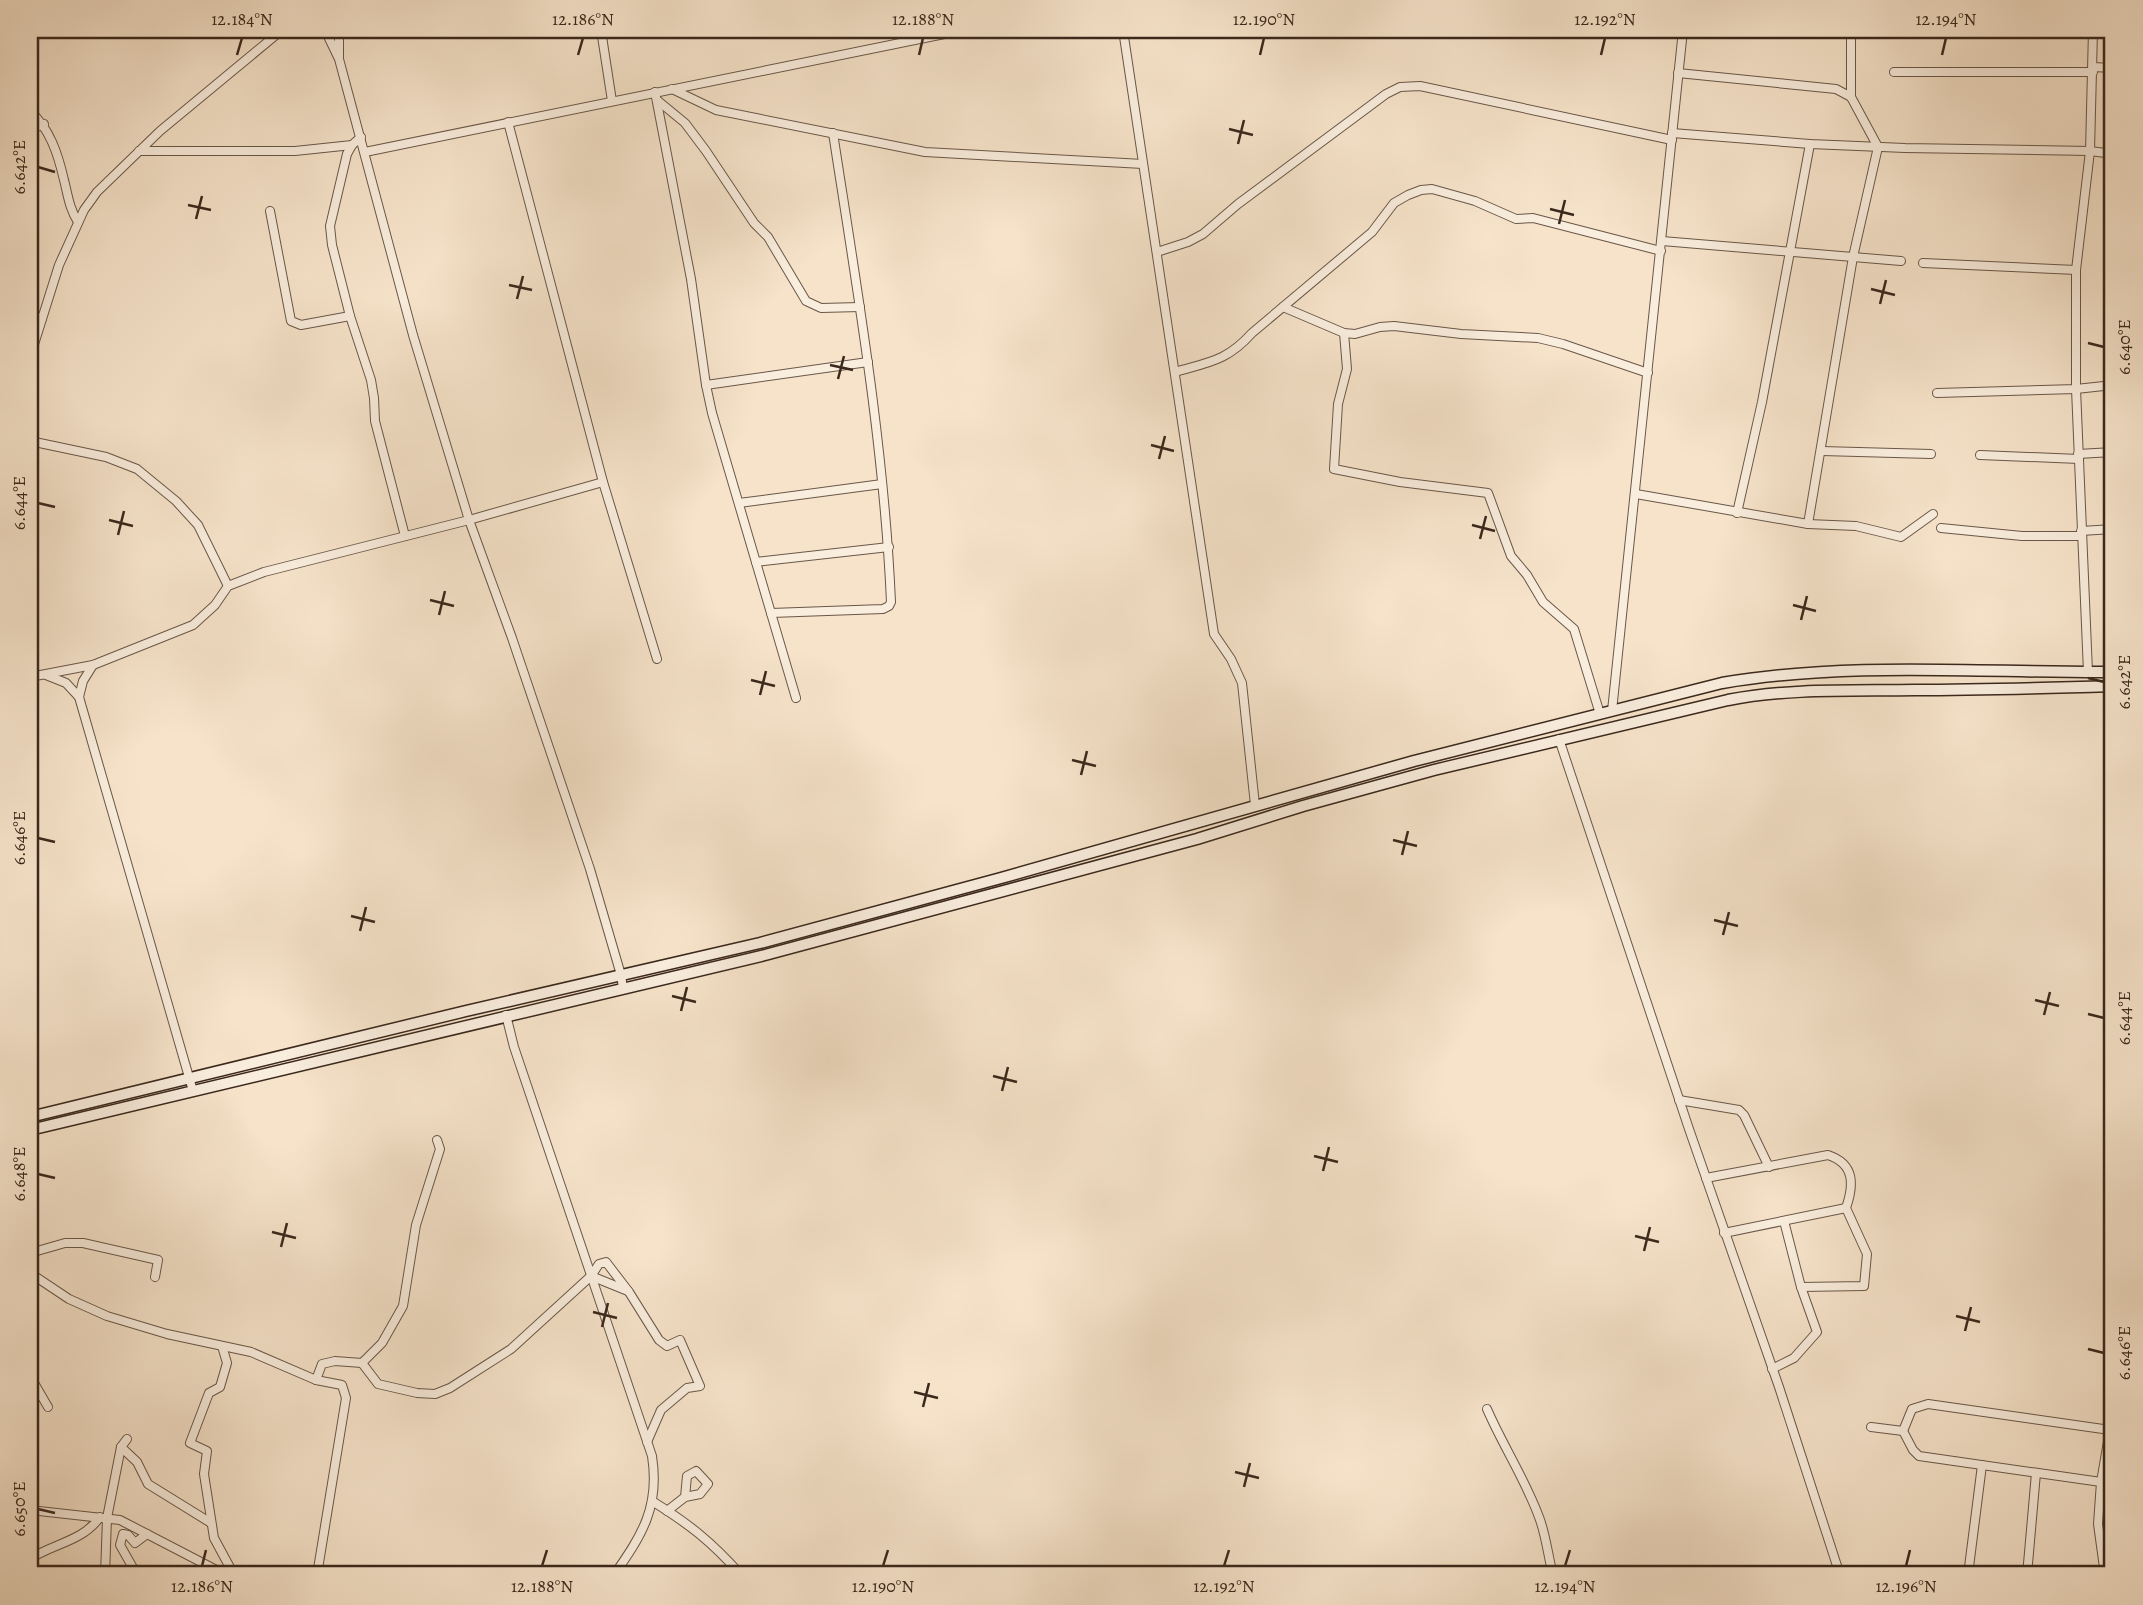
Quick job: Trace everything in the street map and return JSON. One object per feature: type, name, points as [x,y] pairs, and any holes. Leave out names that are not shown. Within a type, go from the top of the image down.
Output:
[{"type":"main road","points":[[30,1117],[760,943],[1414,761],[1687,691],[1771,675],[1909,669],[2113,672]]},
{"type":"main road","points":[[30,1130],[803,944],[1197,839],[1433,770],[1753,695],[1823,690],[2113,686]]},
{"type":"street","points":[[30,357],[59,265],[78,222],[97,192],[160,131],[282,30]]},
{"type":"street","points":[[326,30],[339,60],[413,335],[470,520],[581,843],[623,988]]},
{"type":"street","points":[[339,30],[339,60]]},
{"type":"street","points":[[601,30],[612,101]]},
{"type":"street","points":[[365,152],[612,101],[656,96],[672,89],[964,30]]},
{"type":"street","points":[[1123,30],[1214,634],[1231,659],[1242,683],[1255,805]]},
{"type":"street","points":[[1612,711],[1683,30]]},
{"type":"street","points":[[1851,30],[1851,97]]},
{"type":"street","points":[[2088,672],[2081,534],[2076,270],[2091,151],[2094,30]]},
{"type":"street","points":[[1894,72],[2113,68]]},
{"type":"street","points":[[1678,74],[1836,89],[1851,97],[1882,147],[1853,257],[1808,524]]},
{"type":"street","points":[[1157,252],[1203,234],[1249,196],[1386,94],[1400,87],[1420,86],[1672,136],[1905,148],[2091,151],[2113,154]]},
{"type":"street","points":[[672,89],[716,110],[925,152],[1143,164]]},
{"type":"street","points":[[656,96],[685,123],[706,151],[754,223],[768,237],[806,301],[821,307],[860,307]]},
{"type":"street","points":[[656,96],[691,279],[706,385],[796,698]]},
{"type":"street","points":[[30,111],[44,124],[64,178],[69,205],[78,222]]},
{"type":"street","points":[[508,122],[603,482],[657,659]]},
{"type":"street","points":[[30,130],[44,124]]},
{"type":"street","points":[[771,613],[883,609],[889,606],[891,601],[889,547],[868,362],[834,134]]},
{"type":"street","points":[[361,137],[352,145],[342,173],[330,226],[332,245],[370,380],[375,421],[405,536]]},
{"type":"street","points":[[1737,513],[1762,402],[1810,144]]},
{"type":"street","points":[[139,151],[296,151],[352,145]]},
{"type":"street","points":[[1175,372],[1226,357],[1372,232],[1394,203],[1421,190],[1432,189],[1475,201],[1516,219],[1533,218],[1661,251]]},
{"type":"street","points":[[270,211],[291,321],[301,325],[350,316]]},
{"type":"street","points":[[1662,240],[1901,261]]},
{"type":"street","points":[[1923,263],[2076,270]]},
{"type":"street","points":[[1283,307],[1344,333],[1355,334],[1394,326],[1487,337],[1538,338],[1648,373]]},
{"type":"street","points":[[30,313],[42,319]]},
{"type":"street","points":[[1344,333],[1347,369],[1338,404],[1334,469],[1400,482],[1488,493],[1511,556],[1527,575],[1543,602],[1574,629],[1600,714]]},
{"type":"street","points":[[706,385],[868,362]]},
{"type":"street","points":[[1937,393],[2077,389],[2113,385]]},
{"type":"street","points":[[30,441],[106,457],[137,469],[176,501],[198,525],[228,586]]},
{"type":"street","points":[[1822,451],[1931,454]]},
{"type":"street","points":[[1980,455],[2079,456],[2113,452]]},
{"type":"street","points":[[30,677],[93,665],[193,625],[215,605],[228,586],[264,572],[470,520],[603,482]]},
{"type":"street","points":[[739,503],[882,484]]},
{"type":"street","points":[[1636,494],[1808,524],[1856,526],[1901,537],[1933,514]]},
{"type":"street","points":[[1941,528],[2022,536],[2113,530]]},
{"type":"street","points":[[756,562],[889,547]]},
{"type":"street","points":[[79,697],[83,681],[93,665]]},
{"type":"street","points":[[47,675],[66,683],[79,697],[193,1091]]},
{"type":"street","points":[[1559,739],[1840,1575]]},
{"type":"street","points":[[506,1015],[514,1047],[647,1442],[656,1481],[638,1540],[614,1575]]},
{"type":"street","points":[[1679,1100],[1739,1110],[1769,1167]]},
{"type":"street","points":[[362,1363],[382,1343],[403,1306],[416,1225],[440,1149],[437,1140]]},
{"type":"street","points":[[1706,1178],[1828,1155],[1845,1166],[1852,1181],[1852,1192],[1846,1208],[1867,1254],[1864,1286],[1801,1287]]},
{"type":"street","points":[[1724,1233],[1846,1208]]},
{"type":"street","points":[[1772,1369],[1794,1358],[1817,1332],[1801,1287],[1784,1221]]},
{"type":"street","points":[[30,1253],[65,1243],[83,1243],[158,1260],[155,1277]]},
{"type":"street","points":[[316,1380],[322,1364],[335,1361],[362,1363],[378,1384],[435,1395],[511,1349],[592,1276],[599,1264],[606,1262],[629,1292],[659,1340],[667,1346],[680,1340],[700,1387],[687,1388],[661,1410],[647,1442]]},
{"type":"street","points":[[30,1273],[69,1298],[107,1316],[167,1334],[251,1352],[316,1380],[342,1385],[346,1398],[317,1575]]},
{"type":"street","points":[[592,1276],[629,1292]]},
{"type":"street","points":[[222,1346],[227,1363],[220,1387],[209,1393],[190,1443],[206,1451],[204,1474],[214,1538],[234,1575]]},
{"type":"street","points":[[30,1376],[48,1407]]},
{"type":"street","points":[[1903,1432],[1912,1409],[1928,1404],[2110,1430]]},
{"type":"street","points":[[1487,1409],[1500,1440],[1523,1478],[1541,1520],[1553,1575]]},
{"type":"street","points":[[2105,1575],[2098,1524],[2101,1482],[2113,1412]]},
{"type":"street","points":[[1871,1427],[1903,1432]]},
{"type":"street","points":[[1903,1432],[1919,1456],[2101,1482],[2113,1489]]},
{"type":"street","points":[[105,1575],[104,1518],[121,1447],[127,1438]]},
{"type":"street","points":[[121,1447],[137,1462],[148,1484],[211,1522]]},
{"type":"street","points":[[1968,1575],[1982,1465]]},
{"type":"street","points":[[2027,1575],[2036,1473]]},
{"type":"street","points":[[667,1511],[685,1497]]},
{"type":"street","points":[[652,1501],[683,1520],[716,1547],[741,1575]]},
{"type":"street","points":[[30,1510],[120,1520],[226,1575]]},
{"type":"street","points":[[30,1559],[38,1553],[72,1541],[104,1518]]},
{"type":"street","points":[[137,1575],[120,1545],[123,1534],[128,1535],[135,1543],[147,1534]]}]
